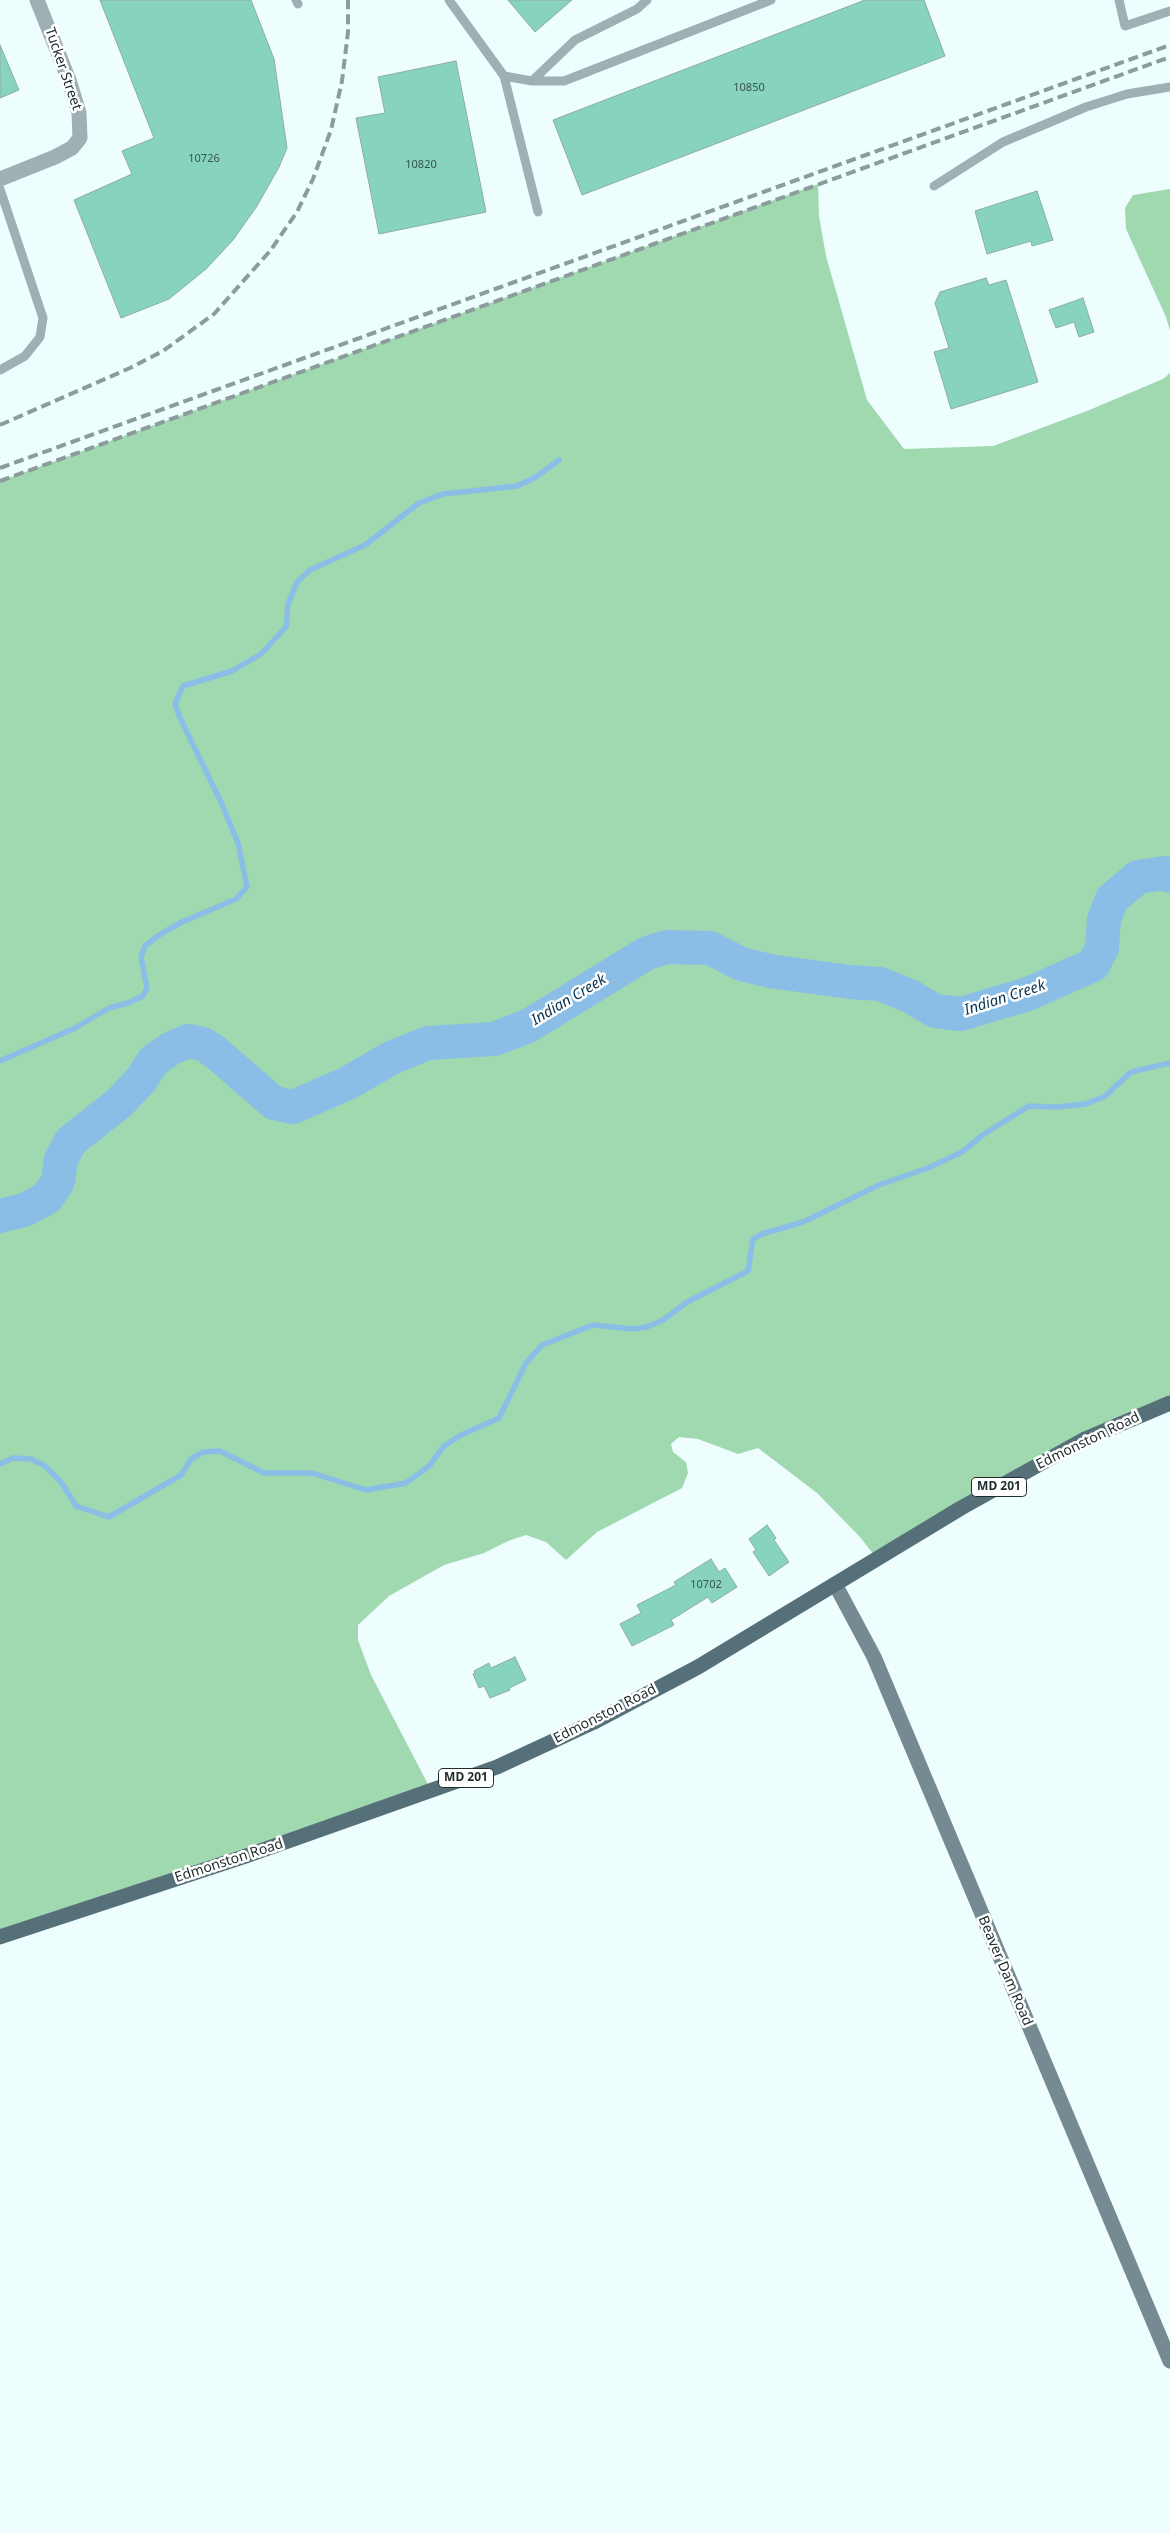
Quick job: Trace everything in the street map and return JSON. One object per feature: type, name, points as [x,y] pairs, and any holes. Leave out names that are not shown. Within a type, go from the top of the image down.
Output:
[{"type":"main road","name":"Edmonston Road","points":[[0,1937],[252,1854],[498,1767],[594,1722],[698,1667],[960,1508],[1083,1440],[1170,1403]]},
{"type":"street","name":"Tucker Street","points":[[0,179],[55,157],[72,148],[80,138],[79,113],[72,88],[37,0]]},
{"type":"street","name":"Beaver Dam Road","points":[[835,1584],[874,1657],[1170,2361]]},
{"type":"lane","points":[[449,0],[504,76],[538,212]]},
{"type":"lane","points":[[532,81],[575,40],[637,9],[648,0]]},
{"type":"lane","points":[[504,76],[532,81],[564,80],[771,0]]},
{"type":"lane","points":[[1119,0],[1125,26],[1170,11]]},
{"type":"lane","points":[[934,186],[1004,142],[1086,108],[1127,94],[1170,87]]},
{"type":"lane","points":[[0,190],[43,318],[40,337],[25,356],[0,370]]},
{"type":"green space","points":[[818,184],[819,216],[826,256],[867,400],[904,449],[993,446],[1087,411],[1163,379],[1170,373],[1170,1403],[877,1559],[860,1537],[817,1493],[758,1448],[738,1454],[698,1439],[679,1437],[671,1444],[673,1452],[686,1462],[688,1473],[682,1488],[597,1532],[566,1560],[546,1542],[526,1535],[508,1541],[484,1553],[444,1565],[389,1596],[358,1625],[358,1640],[371,1675],[431,1790],[0,1937],[0,481]]},
{"type":"green space","points":[[1170,189],[1170,331],[1166,317],[1126,229],[1125,208],[1133,195]]},
{"type":"building","points":[[100,0],[251,0],[274,59],[287,148],[279,167],[257,206],[233,240],[206,269],[169,299],[121,318],[74,200],[132,174],[122,151],[154,138]]},
{"type":"building","points":[[508,0],[572,0],[535,32]]},
{"type":"building","points":[[865,0],[924,0],[945,56],[582,195],[553,120]]},
{"type":"building","points":[[0,45],[19,90],[0,98]]},
{"type":"building","points":[[456,61],[486,212],[379,234],[356,118],[385,113],[378,77]]},
{"type":"building","points":[[1037,191],[1053,240],[1032,246],[1031,241],[987,254],[975,211]]},
{"type":"building","points":[[986,278],[989,285],[1006,280],[1038,382],[951,409],[934,352],[949,348],[935,303],[940,292]]},
{"type":"building","points":[[1083,298],[1094,332],[1079,337],[1074,322],[1056,328],[1049,310]]},
{"type":"building","points":[[767,1525],[776,1538],[774,1540],[789,1562],[769,1576],[753,1552],[756,1550],[749,1539]]},
{"type":"building","points":[[711,1559],[719,1572],[725,1568],[737,1587],[712,1603],[708,1597],[671,1620],[674,1625],[632,1646],[620,1624],[641,1613],[637,1605],[676,1585],[674,1582]]},
{"type":"building","points":[[515,1657],[526,1680],[509,1688],[510,1690],[490,1698],[484,1686],[479,1688],[473,1674],[475,1673],[474,1671],[489,1663],[491,1668]]},
{"type":"waterway","points":[[0,1061],[75,1028],[109,1008],[128,1003],[143,996],[147,988],[141,957],[145,946],[159,935],[182,922],[236,899],[247,887],[238,843],[175,704],[183,686],[232,671],[261,654],[286,627],[288,604],[297,582],[310,570],[365,545],[419,503],[443,494],[517,486],[536,477],[559,460]]},
{"type":"waterway","name":"Indian Creek","points":[[0,1216],[24,1210],[47,1198],[58,1181],[61,1159],[71,1141],[119,1103],[141,1080],[153,1061],[170,1049],[188,1041],[203,1044],[215,1052],[274,1103],[293,1107],[348,1083],[391,1058],[428,1043],[494,1039],[528,1026],[647,953],[667,947],[710,948],[741,964],[770,971],[849,982],[880,984],[910,996],[935,1011],[961,1014],[1028,994],[1093,965],[1102,948],[1104,919],[1112,899],[1138,877],[1164,873],[1170,876]]},
{"type":"waterway","points":[[0,1464],[13,1458],[31,1459],[45,1466],[61,1482],[76,1506],[109,1517],[181,1475],[191,1459],[203,1452],[220,1451],[264,1473],[312,1473],[366,1490],[406,1483],[429,1466],[444,1446],[461,1435],[499,1418],[526,1363],[542,1345],[593,1325],[633,1329],[647,1327],[663,1320],[687,1302],[748,1271],[753,1239],[762,1234],[803,1222],[879,1185],[928,1168],[962,1152],[984,1134],[1029,1106],[1057,1107],[1085,1104],[1104,1097],[1131,1072],[1170,1063]]},
{"type":"railway","points":[[0,425],[130,368],[163,351],[214,314],[270,251],[297,212],[313,179],[331,130],[342,81],[348,32],[348,0]]},
{"type":"railway","points":[[0,468],[1170,45]]},
{"type":"railway","points":[[0,481],[1170,57]]}]
